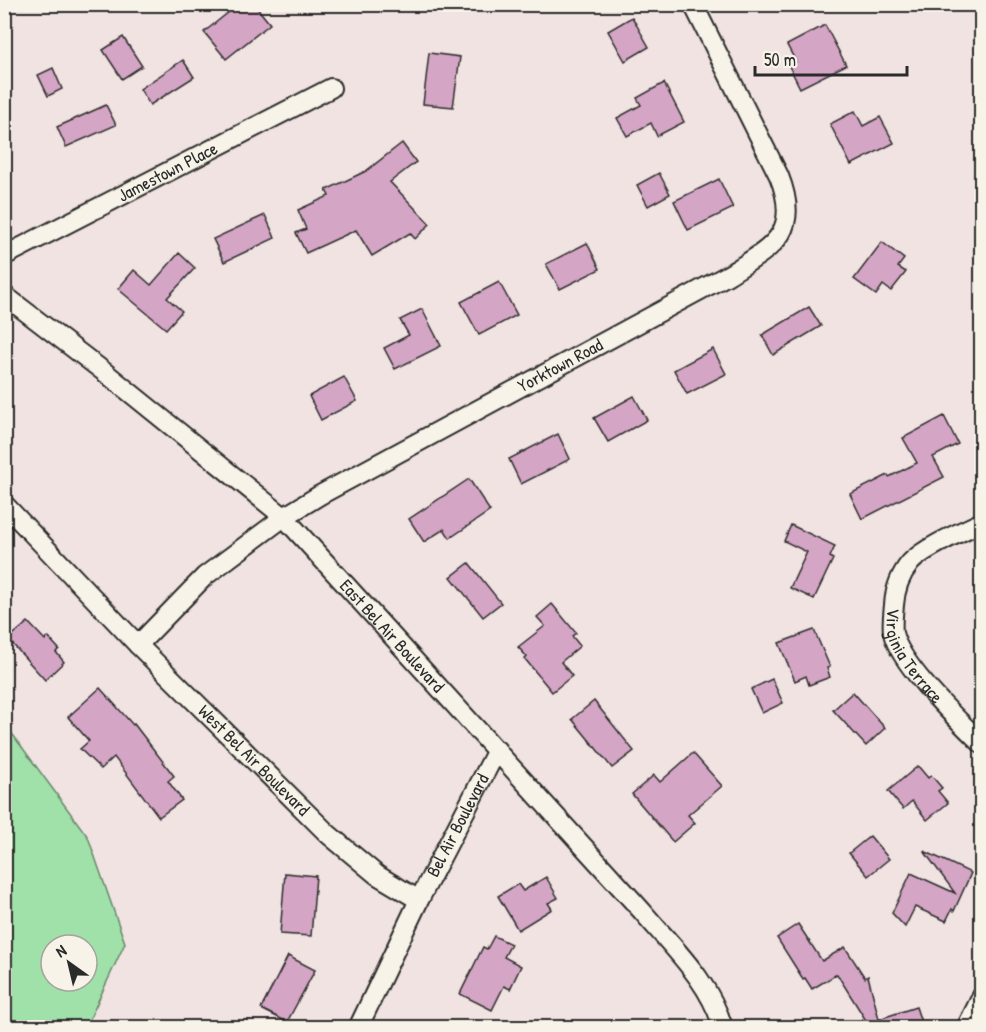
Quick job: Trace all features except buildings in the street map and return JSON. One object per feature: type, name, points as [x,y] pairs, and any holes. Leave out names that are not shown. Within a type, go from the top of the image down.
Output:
[{"type":"street","name":"Yorktown Road","points":[[138,645],[205,576],[284,517],[320,495],[728,275],[776,242],[784,226],[788,210],[786,193],[693,4]]},
{"type":"street","name":"Jamestown Place","points":[[4,256],[331,88]]},
{"type":"street","name":"East Bel Air Boulevard","points":[[4,295],[107,374],[284,517],[634,902],[698,977],[714,1003],[723,1028]]},
{"type":"street","name":"West Bel Air Boulevard","points":[[4,504],[138,645],[328,834],[377,875],[419,900]]},
{"type":"street","name":"Virginia Terrace","points":[[981,522],[925,551],[911,562],[902,574],[897,588],[893,633],[908,663],[981,744]]},
{"type":"street","name":"Bel Air Boulevard","points":[[419,900],[497,750]]},
{"type":"street","points":[[358,1028],[419,900]]},
{"type":"street","points":[[966,1028],[981,996]]},
{"type":"green space","points":[[5,724],[88,837],[125,943],[86,1027],[5,1027]]}]
